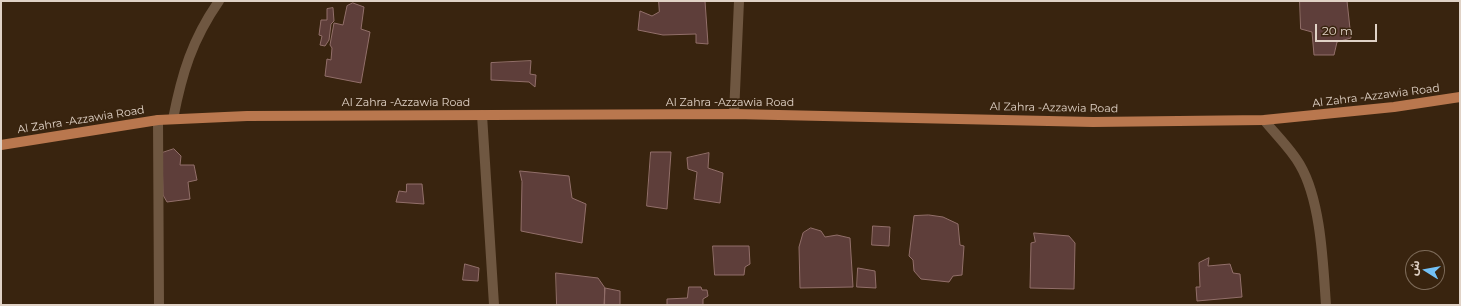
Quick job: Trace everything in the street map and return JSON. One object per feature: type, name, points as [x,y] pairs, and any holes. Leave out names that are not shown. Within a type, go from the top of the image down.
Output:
[{"type":"main road","name":"Al Zahra -Azzawia Road","points":[[1,145],[158,120],[248,116],[734,114],[1093,122],[1264,120],[1386,108],[1460,97]]},
{"type":"street","points":[[173,119],[179,87],[189,55],[203,24],[219,1]]},
{"type":"street","points":[[734,114],[739,1]]},
{"type":"street","points":[[482,115],[494,305]]},
{"type":"street","points":[[158,120],[159,305]]},
{"type":"street","points":[[1264,120],[1300,164],[1310,183],[1315,204],[1326,305]]},
{"type":"building","points":[[659,1],[705,1],[708,44],[696,43],[696,34],[663,35],[638,30],[640,11],[652,16],[659,12]]},
{"type":"building","points":[[1300,1],[1347,1],[1351,38],[1337,42],[1334,55],[1314,55],[1312,32],[1301,29]]},
{"type":"building","points":[[353,3],[364,7],[361,29],[370,32],[361,83],[325,76],[327,59],[331,60],[332,48],[330,45],[334,23],[343,25],[347,6]]},
{"type":"building","points":[[333,8],[334,21],[331,24],[329,40],[325,46],[320,45],[322,36],[319,35],[321,20],[327,20],[327,9]]},
{"type":"building","points":[[531,61],[530,74],[536,75],[535,87],[529,82],[491,80],[491,63]]},
{"type":"building","points":[[174,149],[181,156],[180,165],[194,165],[197,180],[188,182],[190,199],[167,202],[163,195],[162,153]]},
{"type":"building","points":[[651,152],[671,152],[667,209],[647,206]]},
{"type":"building","points":[[709,153],[708,168],[723,173],[720,203],[694,199],[697,172],[688,169],[687,158]]},
{"type":"building","points":[[520,171],[569,176],[572,198],[586,204],[582,243],[521,231],[522,182]]},
{"type":"building","points":[[407,184],[422,184],[424,204],[396,202],[399,191],[406,192]]},
{"type":"building","points":[[929,215],[943,217],[958,224],[960,245],[964,246],[962,275],[953,276],[949,282],[921,279],[914,271],[913,260],[909,256],[914,216]]},
{"type":"building","points":[[873,226],[890,227],[889,246],[872,245]]},
{"type":"building","points":[[811,228],[821,231],[825,237],[837,235],[850,238],[853,287],[800,288],[799,247],[803,233]]},
{"type":"building","points":[[1034,233],[1069,236],[1075,243],[1074,289],[1030,288],[1031,243],[1035,242]]},
{"type":"building","points":[[713,246],[749,246],[750,264],[745,267],[744,275],[715,275]]},
{"type":"building","points":[[1209,258],[1208,266],[1230,264],[1233,273],[1240,274],[1242,297],[1197,301],[1196,287],[1200,287],[1199,263]]},
{"type":"building","points":[[465,264],[479,268],[478,281],[463,280]]},
{"type":"building","points":[[858,268],[875,271],[876,288],[857,287]]},
{"type":"building","points":[[556,273],[598,278],[605,288],[604,305],[557,305]]},
{"type":"building","points":[[689,287],[701,287],[702,290],[707,290],[708,296],[703,299],[703,305],[667,305],[667,299],[687,298]]},
{"type":"building","points":[[605,288],[620,291],[620,305],[605,305]]}]
